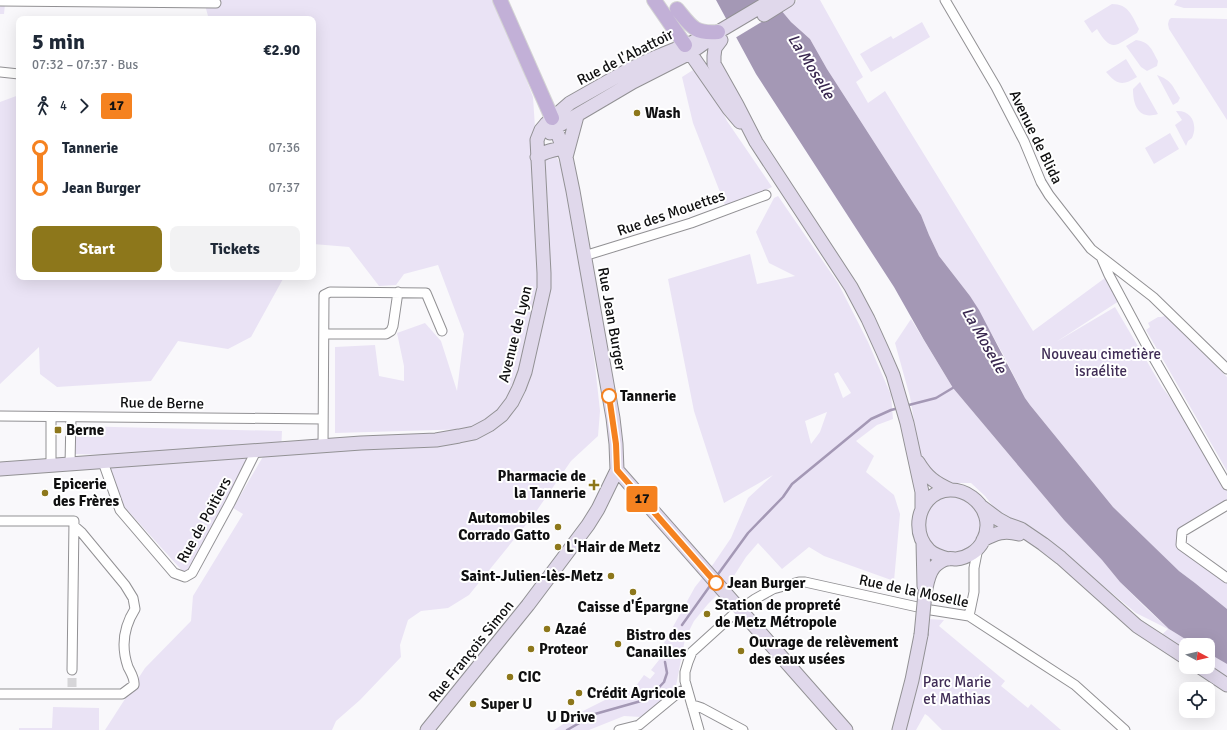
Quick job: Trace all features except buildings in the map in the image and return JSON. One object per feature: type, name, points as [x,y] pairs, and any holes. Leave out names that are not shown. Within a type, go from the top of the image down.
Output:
[{"type":"main road","points":[[500,0],[553,123]]},
{"type":"main road","points":[[654,0],[737,105]]},
{"type":"main road","points":[[772,0],[725,33],[716,48],[714,64],[756,142],[850,287],[868,319],[893,375],[907,423],[922,492],[922,508],[919,519],[919,531],[922,542],[925,593]]},
{"type":"main road","points":[[675,4],[692,27],[706,33],[725,33],[788,0]]},
{"type":"main road","points":[[675,4],[692,48],[729,109],[756,142]]},
{"type":"main road","name":"Rue de l'Abattoir","points":[[553,123],[577,116],[692,48],[725,33]]},
{"type":"main road","name":"Rue de l'Abattoir","points":[[553,123],[570,103],[630,69],[692,48]]},
{"type":"main road","points":[[537,157],[549,150],[565,153],[577,116]]},
{"type":"main road","name":"Rue Jean Burger","points":[[553,123],[565,153],[573,192],[613,418],[617,470]]},
{"type":"main road","name":"Avenue de Lyon","points":[[70,464],[361,443],[436,440],[474,433],[489,425],[502,415],[512,402],[519,388],[525,372],[544,288],[537,140],[541,130],[553,123]]},
{"type":"main road","points":[[914,456],[924,472],[933,480],[951,490]]},
{"type":"main road","points":[[0,469],[70,464]]},
{"type":"main road","points":[[617,470],[846,730]]},
{"type":"main road","name":"Rue François Simon","points":[[427,730],[523,611],[588,526],[617,470]]},
{"type":"main road","points":[[922,508],[930,499],[940,493],[951,490],[968,494],[982,507],[1007,524],[1021,529],[1036,539],[1061,558],[1137,626],[1179,653]]},
{"type":"main road","points":[[981,544],[987,529],[986,518],[982,507]]},
{"type":"main road","points":[[922,542],[929,550],[938,556],[948,559],[956,559],[972,553],[981,544],[996,534],[1010,532],[1036,539]]},
{"type":"main road","points":[[899,730],[915,666],[921,635],[925,593],[929,576],[934,567],[948,559]]},
{"type":"main road","points":[[1210,674],[1227,685]]},
{"type":"main road","points":[[890,730],[906,699]]},
{"type":"street","name":"Avenue de Blida","points":[[944,0],[1000,94],[1024,141],[1041,182],[1049,195],[1091,250],[1153,297],[1227,369]]},
{"type":"street","points":[[0,1],[216,3]]},
{"type":"street","points":[[0,72],[16,74]]},
{"type":"street","name":"Rue des Mouettes","points":[[584,256],[691,223],[766,195]]},
{"type":"street","points":[[1101,258],[1109,276],[1148,348],[1227,485]]},
{"type":"street","points":[[323,446],[324,295],[330,292],[426,293],[442,331]]},
{"type":"street","points":[[324,334],[386,334],[391,331],[393,326],[398,292]]},
{"type":"street","name":"Rue de Berne","points":[[0,416],[323,419]]},
{"type":"street","points":[[51,417],[51,466]]},
{"type":"street","points":[[70,464],[71,417]]},
{"type":"street","name":"Rue de Poitiers","points":[[104,462],[120,510],[174,573],[185,577],[192,573],[256,451]]},
{"type":"street","points":[[1227,505],[1182,532],[1181,540],[1181,545],[1227,578]]},
{"type":"street","points":[[0,521],[74,523],[125,585],[133,598],[134,609],[124,636],[123,646],[125,659],[135,681],[134,685],[122,694],[72,690],[0,694]]},
{"type":"street","points":[[72,670],[74,523]]},
{"type":"street","points":[[969,616],[974,592],[974,568],[981,544]]},
{"type":"street","name":"Rue de la Moselle","points":[[699,730],[685,681],[685,672],[692,652],[740,610],[755,599],[773,589],[799,582],[805,582],[917,608],[969,616],[1075,685],[1125,730]]},
{"type":"street","points":[[619,730],[639,725],[679,692],[687,689]]},
{"type":"street","points":[[692,706],[702,708],[743,730]]},
{"type":"green space","points":[[0,0],[494,0],[503,18],[533,97],[536,143],[557,157],[564,175],[595,365],[600,411],[598,436],[571,461],[533,516],[469,595],[448,608],[421,611],[408,620],[400,645],[401,657],[360,700],[336,721],[332,730],[105,730],[145,668],[191,621],[193,596],[243,514],[233,508],[268,448],[254,448],[226,504],[186,575],[121,503],[104,455],[75,454],[74,426],[282,431],[281,452],[331,451],[472,429],[335,433],[335,347],[375,345],[379,376],[404,381],[404,366],[397,333],[425,323],[441,341],[457,391],[464,334],[438,265],[404,274],[396,285],[379,286],[349,247],[316,244],[316,16],[208,16],[205,5],[5,4],[4,14],[0,14]]},
{"type":"green space","name":"Nouveau cimetière israélite","points":[[796,0],[820,0],[863,77],[856,82],[868,103],[885,91],[1033,331],[1109,275],[1119,301],[1056,342],[1115,307],[1162,387],[1196,432],[1227,485],[1227,506],[1189,531],[1183,541],[1227,578],[1227,609],[1179,571],[1113,507],[1025,398],[1003,354],[970,296],[939,256],[921,215],[827,69],[810,39],[791,22],[781,10],[797,1]]},
{"type":"green space","points":[[1177,0],[1227,0],[1227,8],[1184,8],[1174,5]]},
{"type":"green space","points":[[1112,4],[1126,8],[1132,15],[1139,29],[1137,33],[1115,45],[1107,42],[1097,29],[1092,33],[1084,21]]},
{"type":"green space","points":[[1171,18],[1227,19],[1227,120],[1169,29],[1168,24]]},
{"type":"green space","points":[[922,22],[930,37],[871,72],[860,54],[891,36],[893,39]]},
{"type":"green space","points":[[1136,40],[1141,41],[1150,47],[1158,61],[1157,66],[1147,71],[1141,67],[1126,46]]},
{"type":"green space","points":[[1126,59],[1137,77],[1128,82],[1120,83],[1114,80],[1106,72]]},
{"type":"green space","points":[[693,70],[715,96],[727,121],[772,187],[727,210],[693,123],[682,77]]},
{"type":"green space","points":[[1157,75],[1171,84],[1180,98],[1178,102],[1173,105]]},
{"type":"green space","points":[[1140,82],[1158,114],[1146,115],[1138,110],[1134,101],[1133,89]]},
{"type":"green space","points":[[16,96],[16,280],[282,280],[251,337],[228,349],[178,341],[151,381],[57,387],[40,374],[39,347],[0,384],[0,102]]},
{"type":"green space","points":[[1176,111],[1186,113],[1190,116],[1194,123],[1194,133],[1186,146],[1175,125],[1182,120]]},
{"type":"green space","points":[[1170,133],[1179,149],[1154,164],[1145,148]]},
{"type":"green space","points":[[778,196],[838,283],[868,342],[891,395],[893,419],[877,425],[856,441],[874,456],[866,472],[894,495],[900,514],[894,581],[824,556],[809,547],[782,569],[758,543],[746,557],[730,582],[708,604],[694,621],[685,639],[675,691],[641,717],[624,716],[589,730],[554,730],[585,710],[611,697],[633,690],[644,675],[650,679],[655,673],[651,670],[663,655],[667,658],[673,650],[664,643],[695,587],[731,538],[748,498],[773,475],[724,503],[694,411],[668,279],[750,254],[757,284],[795,276],[769,263],[756,232],[774,198]],"holes":[[[838,372],[851,393],[843,398],[834,374]],[[827,412],[820,432],[811,444],[805,421]]]},
{"type":"green space","points":[[1165,316],[1227,377],[1227,471],[1146,330],[1150,327],[1148,323],[1158,317]]},
{"type":"green space","points":[[911,319],[953,388],[1064,520],[1102,560],[1120,582],[1147,609],[1169,629],[1184,638],[1179,638],[1179,653],[1157,639],[1168,629],[1136,613],[1040,534],[998,513],[985,496],[971,483],[952,483],[931,475],[920,456],[910,397],[895,343]]},
{"type":"green space","points":[[953,496],[964,498],[977,509],[980,514],[982,525],[980,536],[969,549],[964,552],[953,554],[942,552],[929,541],[926,536],[924,525],[926,514],[937,501],[942,498]]},
{"type":"green space","name":"Parc Marie et Mathias","points":[[928,619],[944,620],[939,626],[1005,681],[1001,686],[1028,708],[1031,704],[1061,730],[942,730],[925,714],[916,730],[903,730]]},
{"type":"green space","points":[[1215,657],[1227,664],[1227,685],[1215,674]]},
{"type":"green space","points":[[53,707],[99,708],[99,730],[19,730],[19,728],[52,728]]},
{"type":"water","name":"La Moselle","points":[[716,0],[775,0],[791,22],[810,39],[827,69],[921,215],[939,256],[979,310],[1030,405],[1113,507],[1179,571],[1227,609],[1227,664],[1215,657],[1215,638],[1184,638],[1169,629],[1120,582],[1102,560],[1064,520],[953,388],[894,287],[756,74]]},
{"type":"pier","points":[[783,9],[735,38],[725,21]]},
{"type":"waterway","points":[[905,406],[936,398],[956,386]]},
{"type":"waterway","points":[[716,577],[748,533],[783,497],[792,484],[871,419],[899,408]]},
{"type":"waterway","points":[[682,625],[712,583]]},
{"type":"waterway","points":[[567,730],[595,714],[641,701],[651,696],[664,682],[667,673],[665,662]]},
{"type":"tunnel","points":[[72,670],[72,687]]},
{"type":"bus line","name":"17","points":[[609,396],[616,444],[617,470],[716,583]]},
{"type":"place","name":"Wash","points":[[637,113]]},
{"type":"place","name":"Tannerie","points":[[609,396]]},
{"type":"place","name":"Berne","points":[[58,430]]},
{"type":"place","name":"Pharmacie de la Tannerie","points":[[594,485]]},
{"type":"place","name":"Epicerie des Frères","points":[[45,493]]},
{"type":"place","name":"Automobiles Corrado Gatto","points":[[558,527]]},
{"type":"place","name":"L'Hair de Metz","points":[[558,547]]},
{"type":"place","name":"Saint-Julien-lès-Metz","points":[[611,576]]},
{"type":"place","name":"Jean Burger","points":[[716,583]]},
{"type":"place","name":"Caisse d'Épargne","points":[[633,592]]},
{"type":"place","name":"Station de propreté de Metz Métropole","points":[[707,614]]},
{"type":"place","name":"Azaé","points":[[547,629]]},
{"type":"place","name":"Bistro des Canailles","points":[[618,644]]},
{"type":"place","name":"Proteor","points":[[531,649]]},
{"type":"place","name":"Ouvrage de relèvement des eaux usées","points":[[741,651]]},
{"type":"place","name":"CIC","points":[[510,677]]},
{"type":"place","name":"Crédit Agricole","points":[[579,693]]},
{"type":"place","name":"U Drive","points":[[571,702]]},
{"type":"place","name":"Super U","points":[[473,704]]}]
